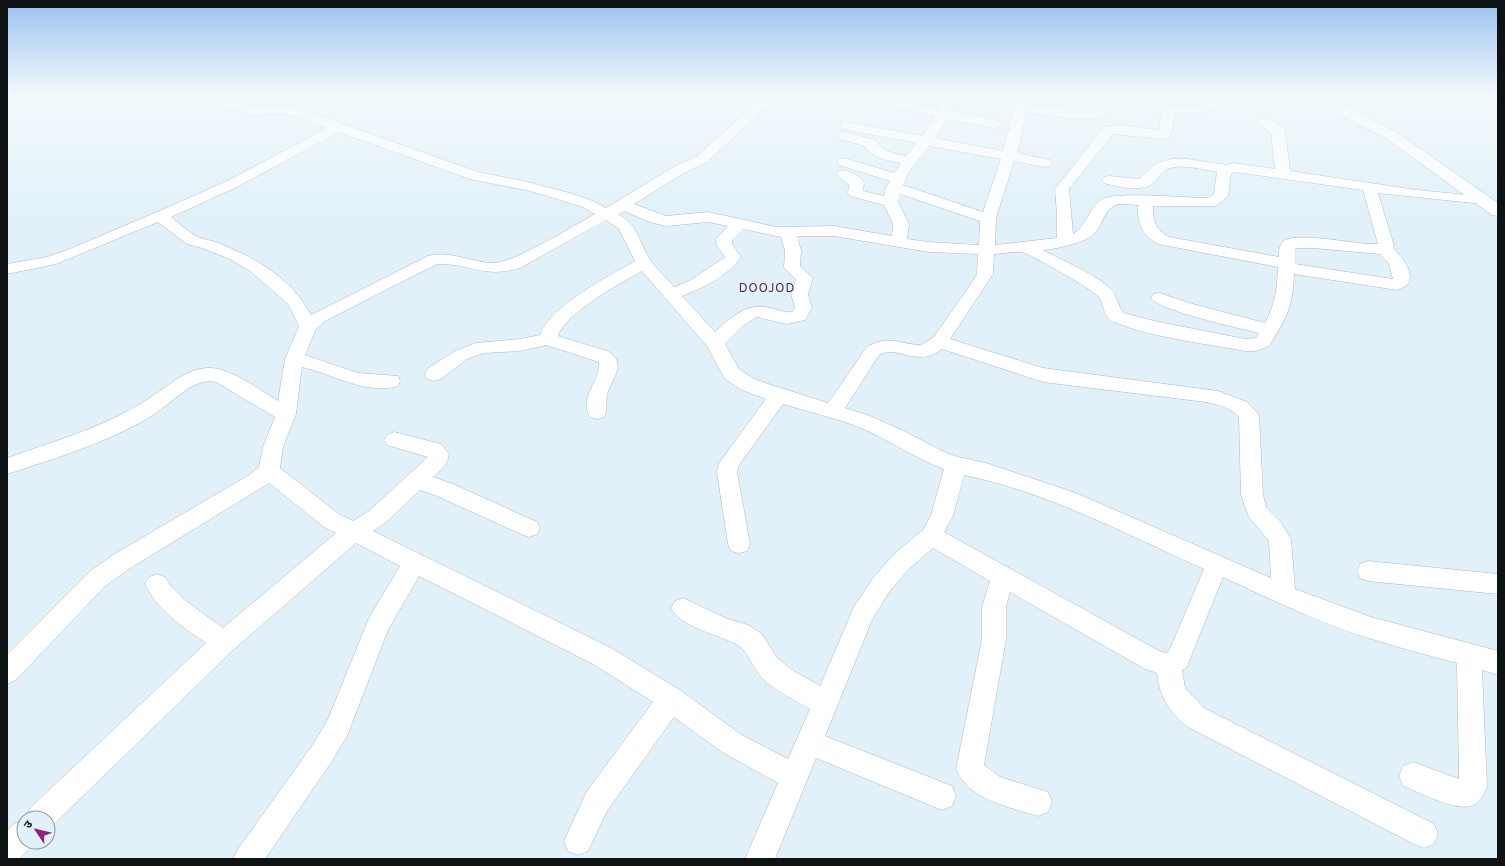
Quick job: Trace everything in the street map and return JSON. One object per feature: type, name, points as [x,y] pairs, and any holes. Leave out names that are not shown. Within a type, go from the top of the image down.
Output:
[{"type":"main road","points":[[1390,134],[1498,211]]},
{"type":"street","points":[[7,269],[50,261],[73,253],[232,184],[325,134]]},
{"type":"street","points":[[360,134],[475,176],[532,187],[568,196],[588,204],[655,219],[666,221],[708,217],[776,232],[788,233],[819,230],[834,231],[929,247],[986,250],[1049,245],[1079,237],[1088,231],[1101,208],[1109,202],[1119,200],[1146,200],[1211,203],[1221,196],[1224,172],[1228,169]]},
{"type":"street","points":[[7,672],[97,579],[121,562],[256,482],[269,471],[273,447],[286,414],[294,359],[308,326],[319,317],[428,261],[446,258],[492,269],[503,269],[615,210],[677,171],[702,159],[729,134]]},
{"type":"street","points":[[854,134],[870,143],[874,150],[879,153],[908,161]]},
{"type":"street","points":[[881,134],[926,140],[1045,163]]},
{"type":"street","points":[[898,242],[901,224],[890,202],[895,182],[908,161],[930,134]]},
{"type":"street","points":[[832,412],[873,351],[880,345],[888,345],[916,353],[932,348],[939,342],[980,285],[985,274],[988,218],[1009,156],[1014,134]]},
{"type":"street","points":[[1065,241],[1066,214],[1062,189],[1105,134]]},
{"type":"street","points":[[1278,134],[1284,174]]},
{"type":"street","points":[[1109,180],[1133,183],[1146,181],[1158,168],[1166,164],[1190,164],[1228,169],[1243,168],[1417,194],[1483,200]]},
{"type":"street","points":[[890,202],[855,193],[857,183],[844,168],[895,182],[956,209],[988,218]]},
{"type":"street","points":[[1369,187],[1385,240],[1386,246],[1384,248]]},
{"type":"street","points":[[1025,247],[1093,284],[1104,292],[1110,300],[1113,312],[1118,317],[1130,321],[1245,345],[1256,345],[1263,342],[1282,308],[1285,296],[1286,266],[1287,248],[1290,244],[1384,248],[1394,257],[1402,277],[1401,283],[1397,285],[1286,266],[1164,241],[1154,236],[1147,229],[1145,220],[1146,200]]},
{"type":"street","points":[[615,210],[633,239],[644,263],[673,293],[715,343],[724,362],[732,374],[749,385],[779,396],[863,422],[895,435],[937,458],[956,465],[986,471],[1068,499],[1218,564],[1284,595],[1371,628],[1498,663]]},
{"type":"street","points":[[160,216],[194,241],[207,244],[236,256],[256,268],[280,286],[295,301],[308,326]]},
{"type":"street","points":[[673,293],[697,284],[729,262],[733,257],[724,244],[724,239],[740,223]]},
{"type":"street","points":[[715,343],[747,315],[755,311],[790,318],[797,316],[803,310],[804,305],[800,296],[805,278],[792,268],[793,251],[788,233]]},
{"type":"street","points":[[548,339],[551,328],[569,311],[644,263]]},
{"type":"street","points":[[1160,298],[1270,330]]},
{"type":"street","points":[[434,374],[462,355],[482,347],[520,345],[548,339],[608,359],[610,366],[596,398],[597,412]]},
{"type":"street","points":[[939,342],[983,355],[1024,371],[1043,376],[1206,395],[1229,400],[1244,407],[1249,415],[1252,495],[1257,511],[1272,527],[1280,539],[1284,595]]},
{"type":"street","points":[[294,359],[316,364],[356,379],[390,381]]},
{"type":"street","points":[[7,466],[94,434],[124,421],[146,410],[189,380],[204,374],[214,373],[223,377],[286,414]]},
{"type":"street","points":[[739,544],[726,472],[729,463],[779,396]]},
{"type":"street","points":[[48,810],[224,642],[353,533],[377,517],[438,460],[439,454],[434,449],[394,440]]},
{"type":"street","points":[[760,859],[793,776],[862,615],[881,585],[902,560],[931,536],[942,516],[956,465]]},
{"type":"street","points":[[269,471],[332,521],[353,533],[415,562],[602,656],[671,699],[731,743],[793,776]]},
{"type":"street","points":[[416,480],[445,490],[529,528]]},
{"type":"street","points":[[931,536],[1154,661],[1169,665],[1178,659],[1218,564]]},
{"type":"street","points":[[248,859],[323,752],[338,727],[378,626],[415,562]]},
{"type":"street","points":[[1368,571],[1498,584]]},
{"type":"street","points":[[1004,577],[994,607],[994,639],[970,769],[975,778],[986,784],[1038,802]]},
{"type":"street","points":[[157,584],[161,592],[175,606],[224,642]]},
{"type":"street","points":[[683,608],[719,628],[739,634],[753,642],[768,666],[783,678],[824,703]]},
{"type":"street","points":[[1413,776],[1457,794],[1467,794],[1473,787],[1469,655]]},
{"type":"street","points":[[1169,665],[1171,688],[1177,701],[1195,717],[1424,834]]},
{"type":"street","points":[[578,841],[596,800],[671,699]]},
{"type":"street","points":[[808,742],[942,796]]},
{"type":"street","points":[[7,850],[16,842]]},
{"type":"district","name":"DOOJOD","points":[[767,287]]}]
